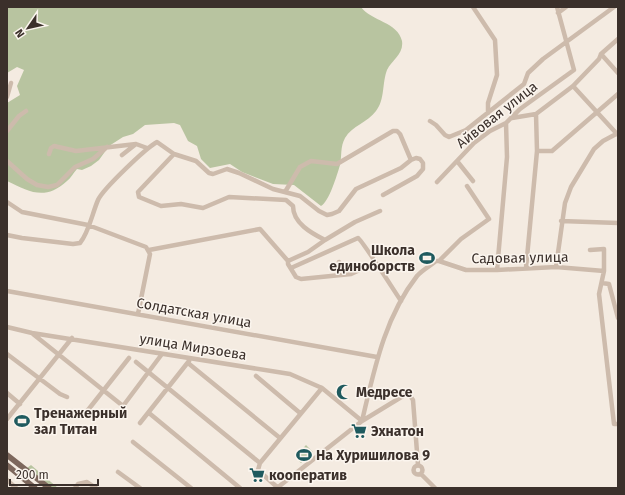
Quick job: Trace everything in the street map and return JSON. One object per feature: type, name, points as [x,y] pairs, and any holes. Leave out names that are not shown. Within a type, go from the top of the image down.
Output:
[{"type":"main road","points":[[7,455],[49,488]]},
{"type":"main road","points":[[7,466],[13,464],[12,459]]},
{"type":"main road","points":[[7,466],[35,488]]},
{"type":"street","points":[[473,7],[494,40],[497,75],[488,103],[488,113]]},
{"type":"street","points":[[557,7],[566,42]]},
{"type":"street","points":[[558,12],[566,7]]},
{"type":"street","points":[[430,121],[436,125],[444,135],[449,137],[466,130],[524,84],[528,73],[566,42],[614,7]]},
{"type":"street","points":[[512,118],[536,114],[573,86],[599,59],[601,54],[618,39]]},
{"type":"street","name":"Айвовая улица","points":[[437,182],[474,143],[490,131],[506,123],[520,109],[574,70],[566,42]]},
{"type":"street","points":[[601,54],[618,73]]},
{"type":"street","points":[[7,97],[11,83]]},
{"type":"street","points":[[556,266],[561,221],[565,203],[571,187],[588,158],[603,141],[617,133],[573,86]]},
{"type":"street","points":[[537,151],[552,151],[618,94]]},
{"type":"street","points":[[7,131],[19,116],[26,111]]},
{"type":"street","points":[[526,268],[537,151],[536,114]]},
{"type":"street","points":[[498,270],[507,156],[506,123]]},
{"type":"street","points":[[286,192],[300,167],[311,161],[337,164],[393,131],[397,131],[400,134],[411,160]]},
{"type":"street","points":[[7,235],[77,245],[82,241],[98,200],[106,187],[148,148],[157,142],[174,154],[196,161],[209,173],[213,174],[227,169],[273,189],[294,193],[318,211],[332,214],[343,207],[356,189],[401,168],[411,160],[416,158],[420,159],[423,163],[423,169],[418,176],[383,195]]},
{"type":"street","points":[[122,154],[136,144]]},
{"type":"street","points":[[49,154],[51,148],[54,146],[76,151],[136,144],[148,148]]},
{"type":"street","points":[[7,161],[27,179],[38,185],[48,187],[57,185],[75,167],[93,159],[108,147]]},
{"type":"street","points":[[174,154],[138,192],[139,197],[161,206],[181,204],[203,208],[229,197],[286,200],[293,206]]},
{"type":"street","points":[[457,161],[473,182]]},
{"type":"street","points":[[362,421],[377,357],[388,328],[401,301],[418,276],[436,261],[439,262],[461,239],[489,219],[467,186]]},
{"type":"street","points":[[294,193],[293,206],[295,218],[315,236],[325,240]]},
{"type":"street","points":[[7,202],[22,212],[88,225],[146,247],[149,250],[260,229],[288,261],[290,268],[298,278],[351,274],[375,263]]},
{"type":"street","points":[[288,261],[308,252],[355,222],[380,210]]},
{"type":"street","points":[[561,221],[618,223]]},
{"type":"street","points":[[290,268],[358,238],[363,242],[375,263],[401,301]]},
{"type":"street","points":[[590,250],[604,249],[604,271],[599,294],[614,424],[618,424]]},
{"type":"street","points":[[138,314],[149,250]]},
{"type":"street","points":[[339,262],[345,274]]},
{"type":"street","name":"Садовая улица","points":[[439,262],[466,270],[498,270],[556,266],[604,271]]},
{"type":"street","points":[[602,283],[609,284],[618,318]]},
{"type":"street","name":"Солдатская улица","points":[[7,291],[377,357]]},
{"type":"street","name":"улица Мирзоева","points":[[7,327],[32,333],[72,338],[290,374],[322,388],[362,421]]},
{"type":"street","points":[[32,333],[123,406],[162,354]]},
{"type":"street","points":[[7,419],[72,338]]},
{"type":"street","points":[[7,354],[60,394],[67,397]]},
{"type":"street","points":[[88,410],[129,358]]},
{"type":"street","points":[[140,423],[191,358]]},
{"type":"street","points":[[136,362],[260,463]]},
{"type":"street","points":[[188,363],[280,438]]},
{"type":"street","points":[[256,376],[300,413]]},
{"type":"street","points":[[322,388],[260,463],[258,470],[277,488],[362,421],[406,394],[410,394],[413,400],[418,465],[423,469],[421,474],[435,488]]},
{"type":"street","points":[[7,393],[20,404]]},
{"type":"street","points":[[148,412],[240,488]]},
{"type":"street","points":[[133,442],[192,488]]},
{"type":"street","points":[[118,472],[140,488]]},
{"type":"street","points":[[7,480],[16,488]]},
{"type":"street","points":[[76,488],[78,484],[82,483],[90,483],[96,488]]},
{"type":"green space","points":[[7,7],[361,7],[365,12],[395,30],[400,35],[402,46],[401,50],[387,70],[379,107],[373,115],[352,130],[343,141],[340,165],[335,181],[330,194],[321,206],[294,185],[273,184],[242,172],[230,164],[210,168],[201,159],[197,146],[188,141],[180,125],[174,123],[145,125],[133,134],[123,137],[109,146],[99,160],[91,166],[82,170],[77,169],[68,180],[59,187],[52,191],[37,193],[7,181],[7,103],[20,95],[17,86],[24,70],[17,67],[7,73]]},
{"type":"green space","name":"На Хуришилова 9","points":[[306,445],[313,452],[301,463],[295,457]]},
{"type":"green space","points":[[31,465],[58,488],[51,488],[27,468]]},
{"type":"place","name":"Школа единоборств","points":[[427,258]]},
{"type":"place","name":"Медресе","points":[[344,392]]},
{"type":"place","name":"Тренажерный зал Титан","points":[[22,421]]},
{"type":"place","name":"Эхнатон","points":[[359,431]]},
{"type":"place","name":"На Хуришилова 9","points":[[304,455]]},
{"type":"place","name":"кооператив","points":[[257,475]]}]
